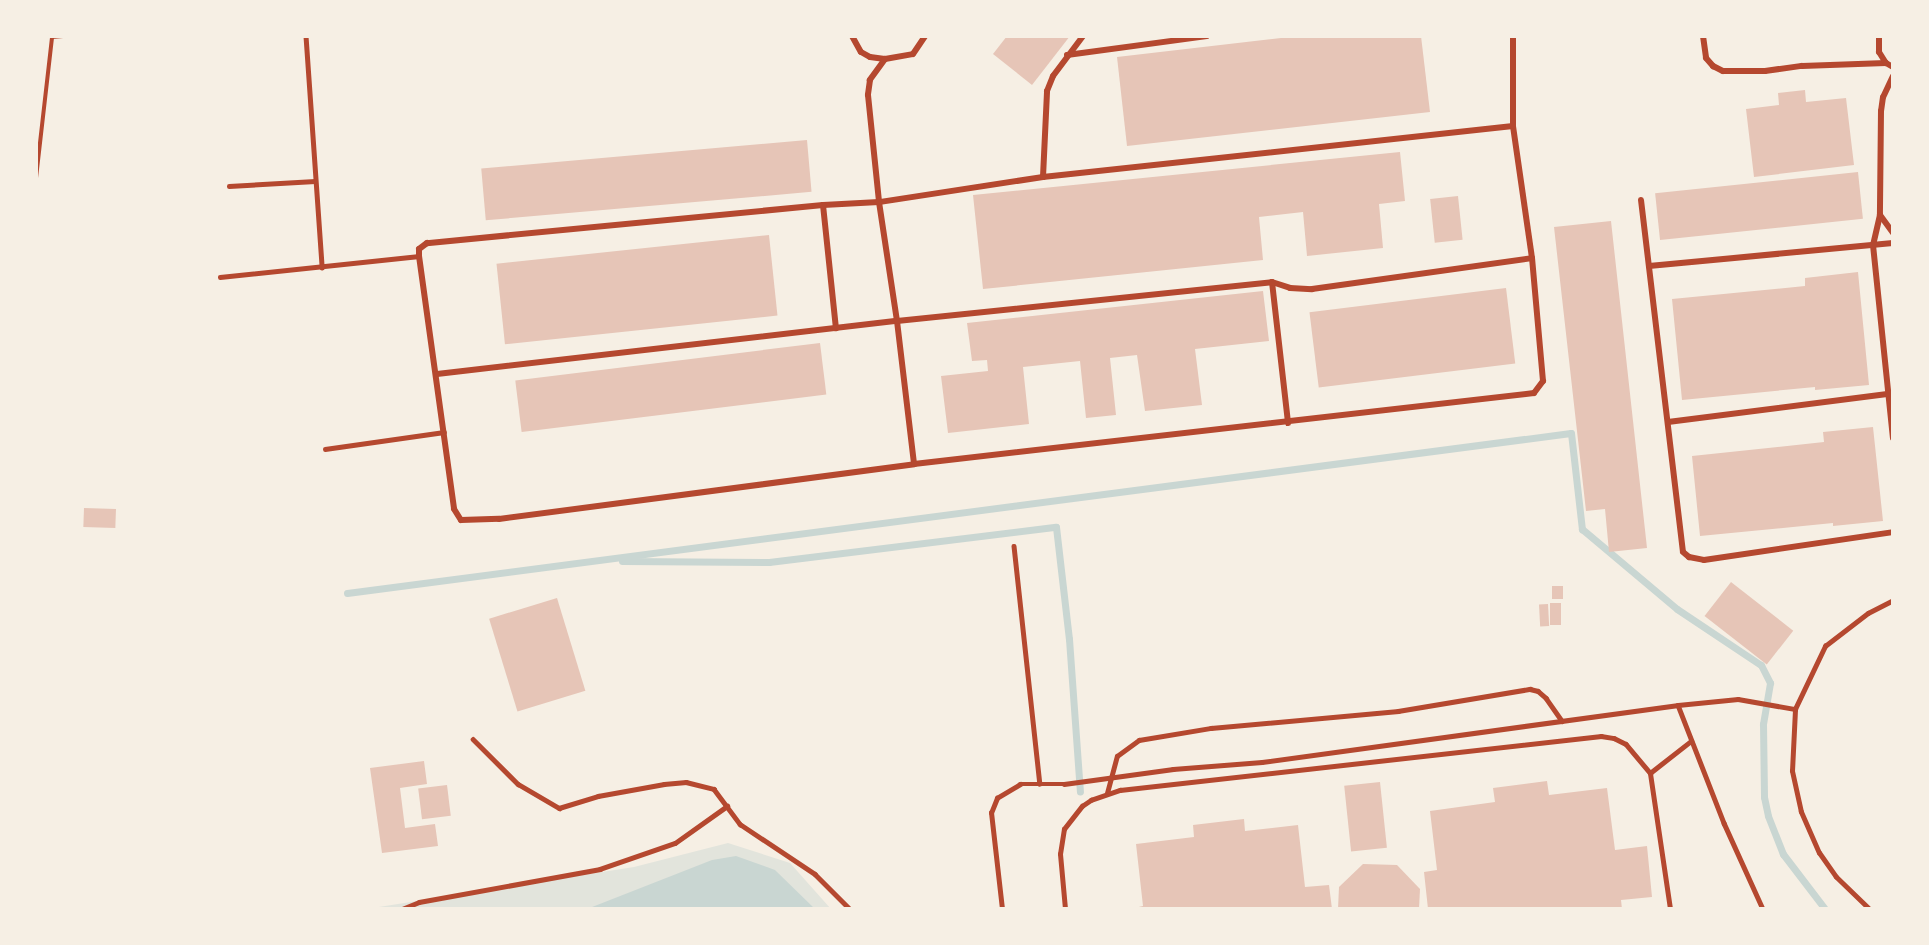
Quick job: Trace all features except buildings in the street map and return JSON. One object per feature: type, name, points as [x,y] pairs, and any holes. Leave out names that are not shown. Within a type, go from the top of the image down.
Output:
[{"type":"street","points":[[852,36],[861,52],[870,57],[885,59],[913,54],[925,36]]},
{"type":"street","points":[[1042,177],[1047,92],[1053,76],[1083,36]]},
{"type":"street","points":[[1066,56],[1207,36]]},
{"type":"street","points":[[1513,36],[1513,126],[1532,258],[1543,381],[1538,391],[1527,396],[914,464],[473,521],[461,520],[454,509],[419,256],[419,249],[427,243],[823,205],[879,202],[1042,177],[1513,126]]},
{"type":"street","points":[[1703,36],[1706,58],[1713,66],[1723,71],[1765,71],[1802,66],[1890,65]]},
{"type":"street","points":[[1879,36],[1879,52],[1890,65]]},
{"type":"street","points":[[885,59],[870,80],[868,95],[879,202],[897,321],[914,464]]},
{"type":"street","points":[[1893,76],[1883,97],[1881,111],[1880,215],[1873,245],[1891,394],[1893,438]]},
{"type":"street","points":[[1641,200],[1681,548],[1689,557],[1704,560],[1893,532]]},
{"type":"street","points":[[823,205],[836,328]]},
{"type":"street","points":[[1880,215],[1893,233]]},
{"type":"street","points":[[1649,266],[1893,243]]},
{"type":"street","points":[[437,374],[897,321],[1272,282],[1290,288],[1312,289],[1532,258]]},
{"type":"street","points":[[1272,282],[1288,423]]},
{"type":"street","points":[[1668,422],[1891,394]]},
{"type":"lane","points":[[306,36],[322,267]]},
{"type":"lane","points":[[229,186],[315,181]]},
{"type":"lane","points":[[220,277],[419,256]]},
{"type":"lane","points":[[325,449],[444,432]]},
{"type":"lane","points":[[1014,546],[1040,784]]},
{"type":"lane","points":[[1869,909],[1836,877],[1825,861],[1801,812],[1792,771],[1795,709],[1825,646],[1868,613],[1893,600]]},
{"type":"lane","points":[[1107,793],[1108,780],[1117,756],[1139,740],[1210,728],[1398,711],[1530,689],[1538,690],[1546,698],[1562,721]]},
{"type":"lane","points":[[1002,909],[992,807],[997,798],[1011,787],[1020,784],[1064,784],[1108,780],[1173,769],[1262,762],[1678,705],[1738,699],[1775,703],[1795,709]]},
{"type":"lane","points":[[1678,705],[1762,909]]},
{"type":"lane","points":[[1065,909],[1060,854],[1062,836],[1068,823],[1082,806],[1107,793],[1601,736],[1614,738],[1626,744],[1650,773],[1670,909]]},
{"type":"lane","points":[[473,739],[518,784],[559,808],[597,796],[686,782],[714,789],[740,824],[815,874],[850,909]]},
{"type":"lane","points":[[1650,773],[1691,741]]},
{"type":"lane","points":[[402,909],[419,902],[600,869],[675,843],[727,806]]},
{"type":"path","points":[[36,178],[52,37],[63,36]]},
{"type":"shaded area","points":[[728,843],[790,863],[831,909],[366,909],[634,867]]},
{"type":"shaded area","points":[[736,856],[775,870],[815,909],[587,909],[712,860]]},
{"type":"waterway","points":[[347,593],[1571,433],[1582,529],[1677,609],[1761,665],[1770,683],[1763,724],[1764,797],[1768,816],[1783,854],[1825,909]]},
{"type":"waterway","points":[[622,561],[769,562],[1056,527],[1069,639],[1080,792]]}]
